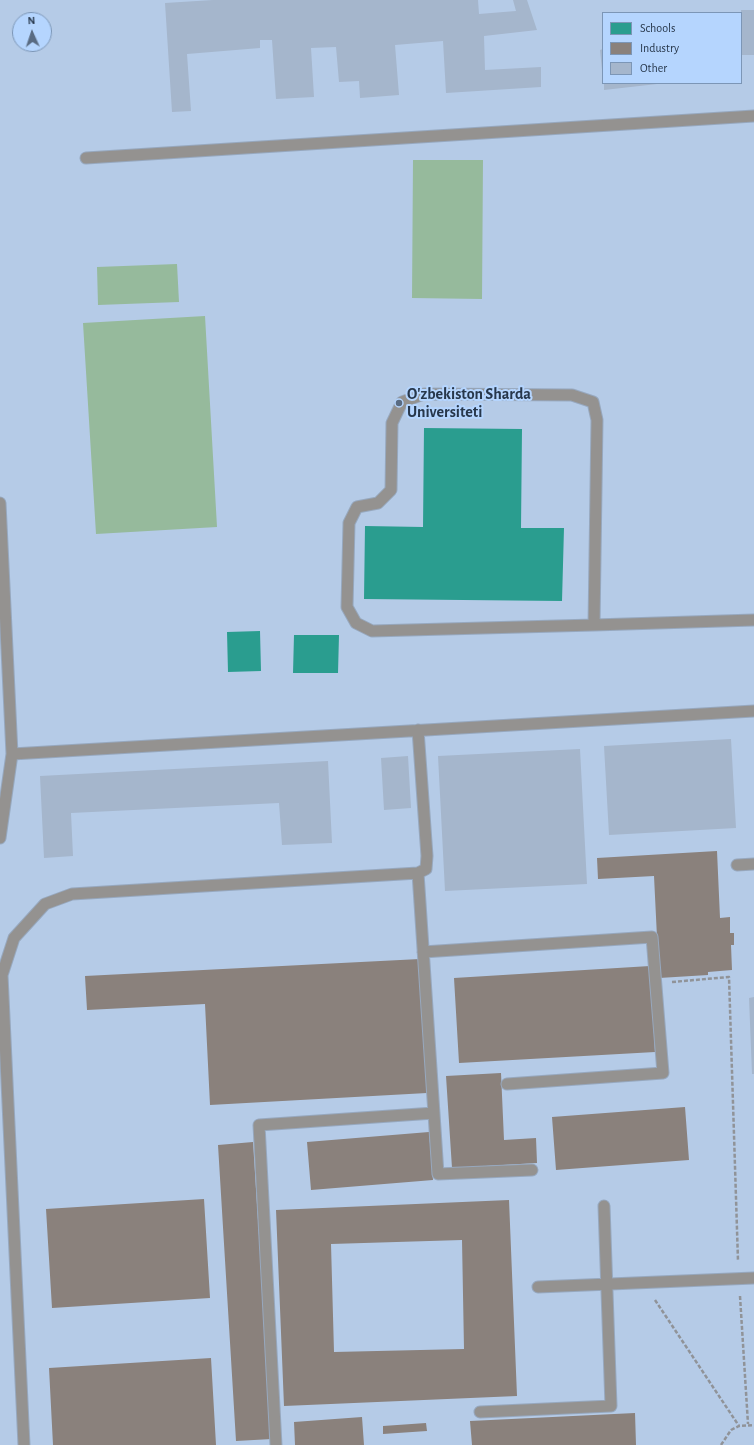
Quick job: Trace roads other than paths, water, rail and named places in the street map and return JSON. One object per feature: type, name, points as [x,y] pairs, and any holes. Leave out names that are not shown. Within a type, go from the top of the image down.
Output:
[{"type":"lane","points":[[86,158],[754,116]]},
{"type":"lane","points":[[594,625],[597,420],[593,402],[572,395],[424,394],[402,402],[392,422],[391,490],[378,503],[357,507],[350,523],[347,606],[356,623],[372,631],[594,625],[754,620]]},
{"type":"lane","points":[[0,503],[12,754],[0,838]]},
{"type":"lane","points":[[12,754],[754,711]]},
{"type":"lane","points":[[24,1445],[2,975],[14,938],[45,904],[72,894],[418,872],[426,869],[418,730]]},
{"type":"lane","points":[[737,865],[754,864]]},
{"type":"lane","points":[[418,872],[438,1174],[532,1170]]},
{"type":"lane","points":[[423,952],[652,937],[663,1072],[507,1084]]},
{"type":"lane","points":[[276,1445],[259,1124],[434,1113]]},
{"type":"lane","points":[[480,1412],[611,1406],[604,1206]]},
{"type":"lane","points":[[538,1287],[754,1278]]},
{"type":"place","name":"O'zbekiston Sharda Universiteti","points":[[399,403]]}]
